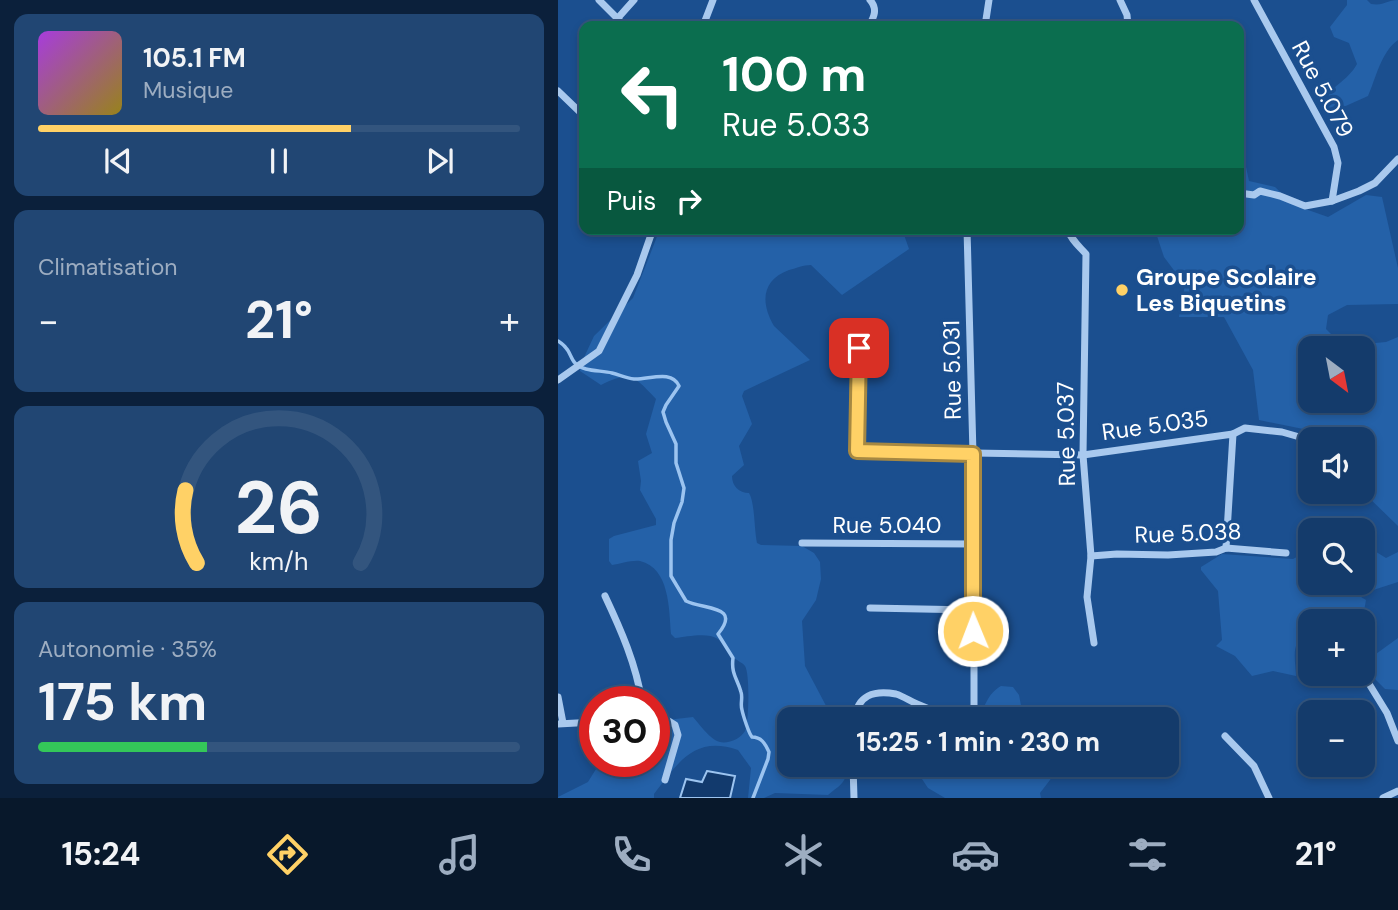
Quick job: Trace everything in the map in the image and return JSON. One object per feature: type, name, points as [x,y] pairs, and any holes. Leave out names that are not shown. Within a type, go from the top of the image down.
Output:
[{"type":"street","points":[[599,0],[618,19],[634,0]]},
{"type":"street","points":[[705,21],[713,0]]},
{"type":"street","points":[[870,0],[875,8],[872,21]]},
{"type":"street","points":[[986,21],[989,0]]},
{"type":"street","points":[[1120,0],[1128,21]]},
{"type":"street","name":"Rue 5.079","points":[[1254,0],[1334,147],[1338,163],[1333,201]]},
{"type":"street","points":[[558,91],[579,111]]},
{"type":"street","points":[[1244,194],[1254,195],[1260,191],[1305,206],[1333,201],[1375,183],[1398,159]]},
{"type":"street","points":[[558,380],[599,351],[637,275],[651,235]]},
{"type":"street","name":"Rue 5.031","points":[[967,235],[973,454],[974,707]]},
{"type":"street","name":"Rue 5.037","points":[[1069,235],[1086,254],[1083,455],[1091,556],[1087,597],[1094,643]]},
{"type":"street","name":"Rue 5.035","points":[[859,348],[857,451],[1083,455],[1233,434],[1245,428],[1298,437]]},
{"type":"street","name":"Rue 5.035","points":[[1226,548],[1233,434]]},
{"type":"street","name":"Rue 5.040","points":[[802,543],[973,544]]},
{"type":"street","name":"Rue 5.038","points":[[1091,556],[1168,555],[1217,552],[1226,548],[1286,553]]},
{"type":"street","points":[[605,596],[628,649],[639,686]]},
{"type":"street","points":[[870,608],[973,610]]},
{"type":"street","points":[[1370,686],[1387,713],[1398,741]]},
{"type":"street","points":[[858,707],[865,696],[897,694],[927,707]]},
{"type":"street","points":[[558,697],[561,723],[579,722]]},
{"type":"street","points":[[670,722],[675,725],[678,735],[670,763]]},
{"type":"street","points":[[1225,736],[1254,766],[1269,798]]},
{"type":"street","points":[[853,777],[854,798]]},
{"type":"street","points":[[1383,798],[1398,790]]},
{"type":"shaded area","points":[[1347,0],[1367,0],[1371,4],[1383,4],[1398,0],[1398,40],[1383,58],[1368,96],[1339,109],[1326,109],[1322,104],[1325,98],[1357,64],[1349,43],[1334,37],[1330,27],[1347,5]]},
{"type":"shaded area","points":[[1244,158],[1249,181],[1275,187],[1294,205],[1328,217],[1366,195],[1382,197],[1398,268],[1398,304],[1347,305],[1328,315],[1326,329],[1333,336],[1298,336],[1298,413],[1375,413],[1375,343],[1398,337],[1398,526],[1375,504],[1375,427],[1298,428],[1259,420],[1253,370],[1224,317],[1179,317],[1185,285],[1164,257],[1158,235],[1244,235]]},
{"type":"shaded area","points":[[658,235],[904,235],[909,249],[842,295],[811,265],[789,270],[773,280],[765,300],[774,326],[810,360],[744,391],[742,396],[752,424],[739,446],[744,465],[732,476],[732,480],[737,488],[749,493],[751,497],[757,543],[802,546],[814,553],[820,562],[821,579],[816,600],[802,621],[805,666],[827,707],[777,707],[777,777],[846,777],[840,786],[828,795],[775,793],[764,798],[748,798],[751,768],[738,750],[723,746],[698,749],[670,773],[670,720],[693,717],[719,742],[732,741],[745,731],[748,709],[747,670],[713,637],[675,638],[671,634],[666,591],[657,572],[650,565],[637,561],[612,565],[609,561],[609,539],[656,525],[656,519],[640,490],[638,461],[652,453],[646,434],[656,399],[632,378],[619,378],[601,385],[580,371],[594,336],[633,298]]},
{"type":"shaded area","points":[[1375,551],[1386,558],[1398,552],[1398,582],[1375,589]]},
{"type":"shaded area","points":[[1222,554],[1293,559],[1298,556],[1298,595],[1362,595],[1361,597],[1366,600],[1364,609],[1298,609],[1296,676],[1273,671],[1252,676],[1235,656],[1216,646],[1222,640],[1218,591],[1201,567]]},
{"type":"shaded area","points":[[1398,638],[1398,690],[1385,689],[1375,679],[1375,655]]},
{"type":"shaded area","points":[[1001,686],[1013,687],[1019,695],[1021,707],[984,707]]},
{"type":"shaded area","points":[[707,771],[735,776],[730,798],[680,798],[686,779],[702,782]]},
{"type":"shaded area","points":[[591,777],[667,777],[654,794],[654,798],[558,798],[588,782]]},
{"type":"shaded area","points":[[921,777],[1052,777],[1040,793],[1041,798],[945,798],[928,788]]},
{"type":"waterway","points":[[558,341],[575,363],[583,368],[634,379],[659,376],[671,378],[679,386],[663,412],[676,444],[676,463],[684,488],[671,540],[671,576],[686,601],[718,610],[726,618],[718,634],[733,658],[734,672],[742,694],[741,708],[752,737],[762,741],[769,752],[753,798]]},
{"type":"place","name":"Groupe Scolaire Les Biquetins","points":[[1122,290]]},
{"type":"route","points":[[859,348],[857,451],[973,454],[973,631]]}]
